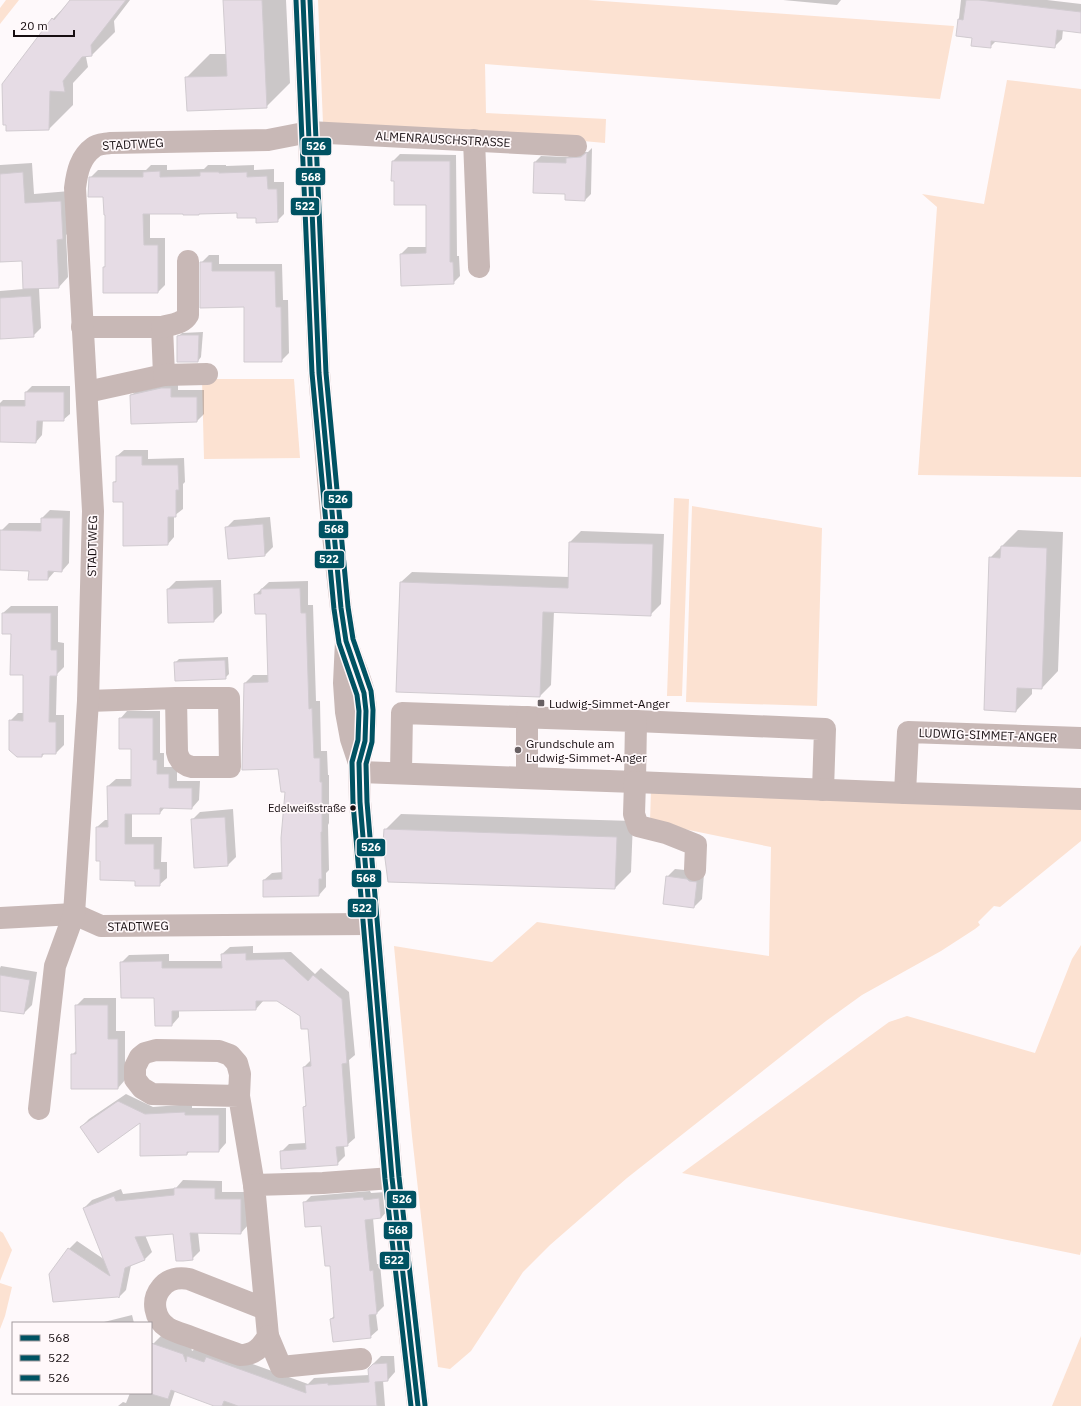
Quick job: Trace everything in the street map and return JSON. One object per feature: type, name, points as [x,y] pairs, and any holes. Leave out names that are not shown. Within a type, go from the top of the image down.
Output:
[{"type":"street","points":[[303,0],[318,373],[334,541],[346,641],[344,683],[346,712],[351,739],[360,767],[360,802],[392,1178],[418,1406]]},
{"type":"street","name":"ALMENRAUSCHSTRASSE","points":[[309,132],[576,146]]},
{"type":"street","name":"STADTWEG","points":[[309,132],[268,140],[110,143],[94,146],[77,169],[75,188],[93,511],[88,701],[74,914],[101,926],[370,924]]},
{"type":"street","points":[[474,140],[479,267]]},
{"type":"street","points":[[82,327],[162,327],[181,322],[186,319],[188,315],[188,261]]},
{"type":"street","points":[[162,327],[164,375]]},
{"type":"street","points":[[87,392],[164,375],[207,374]]},
{"type":"street","points":[[88,701],[176,698]]},
{"type":"street","points":[[401,773],[402,713],[825,728],[823,790]]},
{"type":"street","points":[[527,717],[527,778]]},
{"type":"street","points":[[636,722],[634,814],[638,826],[666,833],[696,845],[695,870]]},
{"type":"street","name":"LUDWIG-SIMMET-ANGER","points":[[905,793],[908,732],[1081,738]]},
{"type":"street","points":[[360,767],[401,773],[1081,799]]},
{"type":"street","points":[[0,918],[74,914],[55,966],[39,1109]]},
{"type":"street","points":[[239,1096],[254,1185],[268,1336],[281,1367],[361,1359]]},
{"type":"street","points":[[254,1185],[323,1183],[392,1178]]},
{"type":"street","points":[[265,1309],[189,1279],[182,1278],[168,1282],[163,1286],[158,1291],[155,1305],[158,1318],[168,1328],[240,1355],[256,1352],[268,1336]]},
{"type":"shaded area","points":[[6,0],[19,0],[0,24],[0,8]]},
{"type":"shaded area","points":[[318,0],[588,0],[954,26],[940,99],[485,64],[486,113],[606,119],[605,143],[448,129],[323,124]]},
{"type":"shaded area","points":[[1007,80],[1081,89],[1081,477],[918,475],[937,207],[922,194],[984,204]]},
{"type":"shaded area","points":[[202,379],[294,379],[300,458],[204,459]]},
{"type":"shaded area","points":[[674,498],[689,499],[682,696],[667,696]]},
{"type":"shaded area","points":[[692,506],[822,528],[817,706],[686,702]]},
{"type":"shaded area","points":[[651,790],[1081,808],[1081,841],[1000,907],[994,906],[978,922],[980,925],[975,929],[941,951],[862,995],[826,1021],[627,1178],[550,1245],[523,1272],[471,1351],[450,1369],[438,1367],[412,1136],[394,946],[492,962],[537,922],[769,956],[771,847],[650,822]]},
{"type":"shaded area","points":[[1081,945],[1080,1255],[682,1173],[889,1022],[907,1016],[1035,1053],[1072,959]]},
{"type":"shaded area","points":[[0,1231],[3,1233],[12,1250],[0,1281]]},
{"type":"shaded area","points":[[0,1283],[12,1287],[5,1316],[0,1329]]},
{"type":"shaded area","points":[[1081,1336],[1081,1406],[1052,1406]]},
{"type":"building","points":[[70,0],[126,0],[91,45],[92,56],[82,57],[63,81],[65,92],[50,91],[49,130],[6,131],[6,125],[3,125],[2,84],[52,18],[54,20]]},
{"type":"building","points":[[223,0],[262,0],[267,108],[187,111],[185,77],[227,76]]},
{"type":"building","points":[[966,0],[979,0],[1081,12],[1081,33],[1057,30],[1055,48],[991,41],[991,48],[971,46],[972,38],[956,36],[958,19],[963,20]]},
{"type":"building","points":[[587,152],[585,201],[565,200],[565,194],[533,193],[534,162],[566,163],[566,158],[581,157]]},
{"type":"building","points":[[392,161],[450,161],[450,262],[453,262],[454,284],[401,286],[400,254],[426,253],[426,205],[394,205],[394,181],[391,181]]},
{"type":"building","points":[[160,171],[160,177],[200,176],[200,172],[247,172],[247,177],[267,176],[268,189],[277,189],[278,222],[256,223],[256,218],[237,218],[237,213],[199,215],[143,214],[144,245],[158,245],[158,293],[103,293],[103,267],[105,267],[105,215],[103,197],[88,197],[89,177],[143,177],[143,172]]},
{"type":"building","points":[[23,172],[25,203],[61,201],[63,239],[57,240],[59,288],[23,289],[22,261],[0,262],[0,174]]},
{"type":"building","points":[[200,262],[212,262],[212,271],[275,271],[276,307],[281,307],[282,362],[244,362],[244,307],[200,308]]},
{"type":"building","points":[[31,296],[34,337],[0,339],[0,298]]},
{"type":"building","points":[[199,335],[198,362],[177,362],[177,336]]},
{"type":"building","points":[[161,388],[171,388],[171,397],[197,397],[197,422],[131,424],[130,395]]},
{"type":"building","points":[[25,392],[64,392],[64,421],[37,421],[36,443],[0,442],[0,406],[25,406]]},
{"type":"building","points":[[116,456],[142,456],[142,465],[178,465],[179,490],[176,490],[176,517],[168,517],[168,545],[123,546],[123,502],[113,502],[113,482],[116,482]]},
{"type":"building","points":[[41,518],[63,518],[62,572],[48,571],[48,580],[28,580],[29,571],[0,570],[0,530],[41,531]]},
{"type":"building","points":[[263,524],[265,556],[228,559],[225,527]]},
{"type":"building","points":[[569,542],[653,544],[651,616],[543,612],[540,697],[396,692],[400,582],[568,588]]},
{"type":"building","points":[[1001,546],[1047,548],[1042,689],[1017,688],[1016,712],[984,710],[989,557],[1000,558]]},
{"type":"building","points":[[213,587],[214,622],[168,623],[167,589]]},
{"type":"building","points":[[300,588],[301,613],[306,613],[309,709],[312,708],[314,758],[320,758],[320,782],[322,782],[322,879],[319,879],[319,896],[263,897],[263,880],[282,879],[281,838],[285,792],[281,792],[278,769],[242,770],[244,683],[268,682],[266,614],[255,614],[254,594],[261,594],[261,589]]},
{"type":"building","points":[[2,613],[51,613],[51,650],[57,650],[57,676],[50,676],[49,722],[56,722],[56,754],[42,754],[42,757],[17,757],[9,750],[9,720],[23,721],[23,675],[10,675],[11,634],[2,634]]},
{"type":"building","points":[[225,660],[226,679],[175,681],[174,662]]},
{"type":"building","points":[[119,718],[153,718],[153,760],[157,760],[157,774],[169,774],[169,788],[192,788],[192,809],[160,808],[160,814],[125,814],[125,844],[154,844],[154,869],[160,869],[160,886],[135,886],[135,881],[100,880],[100,861],[96,861],[96,827],[108,827],[107,786],[131,786],[131,749],[119,749]]},
{"type":"building","points":[[225,817],[228,866],[194,868],[191,819]]},
{"type":"building","points":[[384,829],[617,837],[615,889],[388,882],[383,843]]},
{"type":"building","points":[[666,876],[697,882],[694,908],[663,904]]},
{"type":"building","points":[[246,953],[246,960],[284,959],[308,981],[313,975],[342,999],[347,1063],[342,1064],[348,1146],[336,1147],[338,1165],[281,1169],[280,1151],[306,1149],[303,1107],[306,1106],[303,1067],[311,1066],[308,1029],[301,1029],[300,1016],[277,1001],[256,1001],[256,1010],[172,1011],[172,1026],[155,1026],[154,998],[121,998],[120,962],[162,961],[162,968],[222,968],[221,954]]},
{"type":"building","points":[[0,975],[30,980],[24,1014],[0,1011]]},
{"type":"building","points":[[75,1005],[108,1005],[108,1039],[118,1039],[118,1089],[71,1089],[71,1054],[76,1054]]},
{"type":"building","points":[[118,1101],[145,1114],[185,1112],[185,1115],[219,1115],[219,1152],[187,1152],[187,1155],[140,1156],[140,1123],[98,1153],[80,1127]]},
{"type":"building","points":[[174,1188],[215,1188],[215,1199],[241,1199],[241,1234],[190,1233],[193,1260],[183,1261],[176,1261],[173,1234],[135,1237],[145,1260],[125,1268],[119,1298],[53,1302],[49,1274],[68,1248],[110,1276],[83,1208],[114,1196],[116,1201],[174,1195]]},
{"type":"building","points":[[363,1197],[364,1200],[379,1198],[381,1218],[365,1220],[370,1271],[373,1270],[377,1314],[369,1315],[371,1338],[333,1342],[330,1319],[334,1318],[330,1266],[325,1266],[321,1226],[305,1227],[303,1202]]},
{"type":"building","points":[[152,1343],[183,1354],[186,1362],[187,1356],[204,1362],[206,1357],[306,1393],[305,1385],[369,1382],[368,1369],[373,1364],[387,1363],[388,1381],[375,1382],[377,1406],[238,1406],[224,1401],[222,1406],[214,1406],[171,1390],[168,1399],[151,1394]]},
{"type":"transit line","name":"522","points":[[296,0],[312,373],[334,609],[339,643],[357,695],[359,711],[358,740],[352,762],[353,803],[385,1179],[411,1406]]},
{"type":"transit line","name":"568","points":[[303,0],[319,373],[341,608],[346,641],[364,693],[366,711],[365,741],[359,763],[360,802],[392,1178],[418,1406]]},
{"type":"transit line","name":"526","points":[[310,0],[326,373],[348,607],[353,639],[371,691],[373,710],[372,742],[366,764],[367,802],[399,1177],[425,1405]]},
{"type":"place","name":"Ludwig-Simmet-Anger","points":[[541,703]]},
{"type":"place","name":"Grundschule am Ludwig-Simmet-Anger","points":[[518,750]]},
{"type":"place","name":"Edelweißstraße","points":[[353,808]]}]
